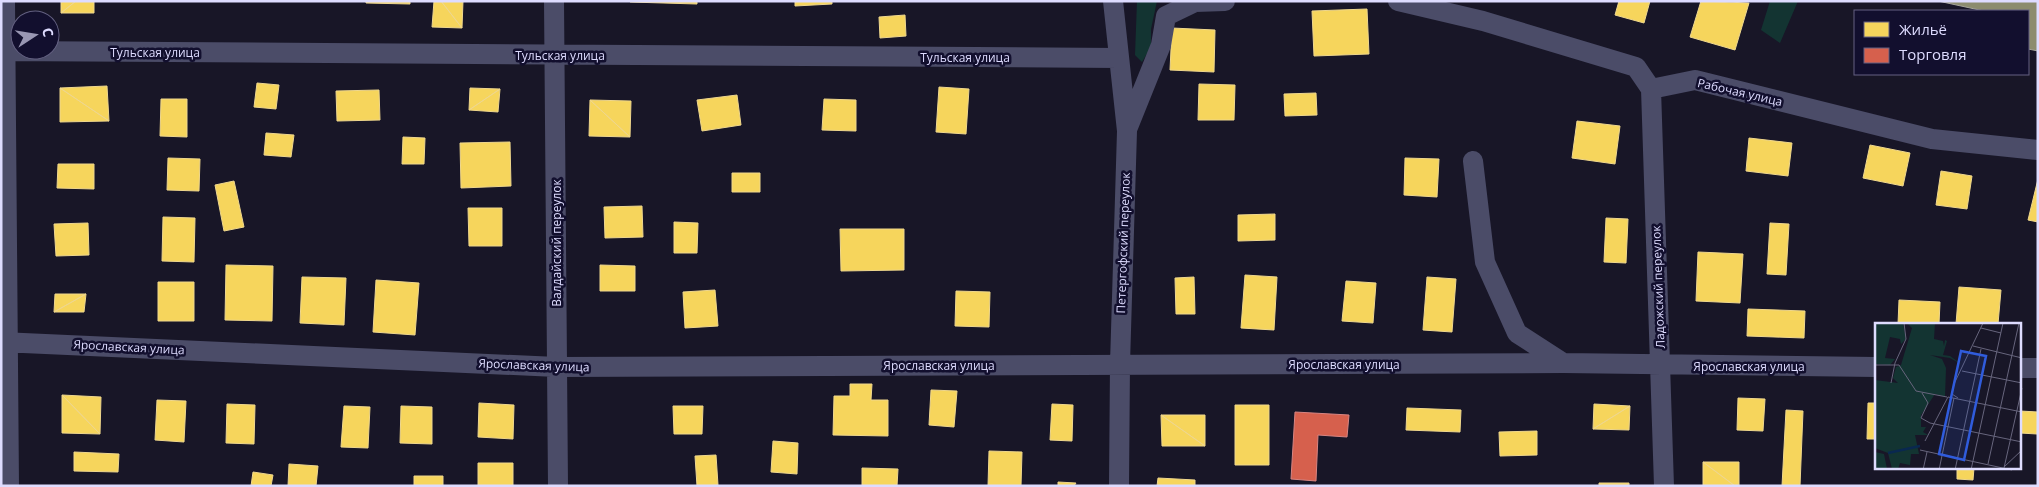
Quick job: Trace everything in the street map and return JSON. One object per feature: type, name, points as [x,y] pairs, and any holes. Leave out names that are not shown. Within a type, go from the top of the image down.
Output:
[{"type":"street","points":[[5,1],[3,51],[5,342],[9,486]]},
{"type":"street","name":"Валдайский переулок","points":[[554,1],[558,486]]},
{"type":"street","name":"Петергофский переулок","points":[[1113,1],[1127,131],[1120,364],[1119,486]]},
{"type":"street","points":[[1127,131],[1161,45],[1166,16],[1195,2],[1225,1]]},
{"type":"street","points":[[1398,1],[1483,21],[1636,67],[1651,89]]},
{"type":"street","name":"Тульская улица","points":[[3,51],[555,56],[1119,58]]},
{"type":"street","name":"Рабочая улица","points":[[1651,89],[1695,80],[1932,139],[2038,150]]},
{"type":"street","name":"Ладожский переулок","points":[[1651,89],[1664,486]]},
{"type":"street","points":[[1473,161],[1485,262],[1517,333],[1563,364]]},
{"type":"street","name":"Ярославская улица","points":[[5,342],[557,366],[1563,364],[1875,367]]},
{"type":"street","points":[[2022,368],[2038,368]]},
{"type":"green space","points":[[1137,1],[1157,1],[1151,29],[1151,47],[1142,62],[1135,55]]},
{"type":"green space","points":[[1770,1],[1798,1],[1780,43],[1761,30]]},
{"type":"building: Жильё","points":[[61,1],[76,1],[61,13]]},
{"type":"building: Жильё","points":[[76,1],[94,1],[94,13],[61,13]]},
{"type":"building: Жильё","points":[[366,1],[410,1],[410,4],[366,3]]},
{"type":"building: Жильё","points":[[434,1],[441,1],[462,28],[432,27]]},
{"type":"building: Жильё","points":[[441,1],[463,1],[462,28]]},
{"type":"building: Жильё","points":[[697,1],[697,4],[630,2]]},
{"type":"building: Жильё","points":[[795,1],[832,1],[832,4],[795,6]]},
{"type":"building: Жильё","points":[[1619,1],[1650,1],[1644,23],[1615,15]]},
{"type":"building: Жильё","points":[[1701,1],[1749,3],[1735,50],[1690,37]]},
{"type":"building: Жильё","points":[[1367,9],[1369,54],[1314,56],[1312,11]]},
{"type":"building: Жильё","points":[[905,15],[906,36],[880,38],[879,17]]},
{"type":"building: Жильё","points":[[1172,28],[1215,30],[1214,72],[1170,70]]},
{"type":"building: Жильё","points":[[257,83],[279,85],[276,109],[254,107]]},
{"type":"building: Жильё","points":[[1199,84],[1235,85],[1234,120],[1198,120]]},
{"type":"building: Жильё","points":[[107,86],[109,121],[60,88]]},
{"type":"building: Жильё","points":[[939,87],[969,89],[966,134],[936,132]]},
{"type":"building: Жильё","points":[[60,88],[109,121],[60,122]]},
{"type":"building: Жильё","points":[[470,88],[500,89],[469,110]]},
{"type":"building: Жильё","points":[[500,89],[498,112],[469,110]]},
{"type":"building: Жильё","points":[[379,90],[380,120],[337,121],[336,91]]},
{"type":"building: Жильё","points":[[1316,93],[1317,115],[1285,116],[1284,94]]},
{"type":"building: Жильё","points":[[737,95],[741,125],[702,131],[697,100]]},
{"type":"building: Жильё","points":[[161,99],[187,99],[187,137],[160,136]]},
{"type":"building: Жильё","points":[[824,99],[856,100],[856,131],[822,130]]},
{"type":"building: Жильё","points":[[590,100],[630,137],[589,136]]},
{"type":"building: Жильё","points":[[590,100],[631,101],[630,137]]},
{"type":"building: Жильё","points":[[1577,121],[1620,126],[1615,164],[1572,158]]},
{"type":"building: Жильё","points":[[266,133],[294,135],[291,157],[264,155]]},
{"type":"building: Жильё","points":[[403,137],[425,138],[424,164],[402,164]]},
{"type":"building: Жильё","points":[[1749,138],[1792,143],[1788,176],[1746,171]]},
{"type":"building: Жильё","points":[[510,142],[511,186],[461,188],[460,143]]},
{"type":"building: Жильё","points":[[1870,145],[1910,153],[1903,186],[1863,178]]},
{"type":"building: Жильё","points":[[168,158],[200,159],[199,191],[167,190]]},
{"type":"building: Жильё","points":[[1405,158],[1439,159],[1437,197],[1404,195]]},
{"type":"building: Жильё","points":[[58,164],[94,164],[94,189],[57,188]]},
{"type":"building: Жильё","points":[[1941,171],[1972,176],[1967,209],[1936,205]]},
{"type":"building: Жильё","points":[[732,173],[760,173],[760,192],[732,192]]},
{"type":"building: Жильё","points":[[2038,179],[2038,222],[2028,220]]},
{"type":"building: Жильё","points":[[234,181],[244,227],[224,231],[215,185]]},
{"type":"building: Жильё","points":[[642,206],[643,237],[605,238],[604,207]]},
{"type":"building: Жильё","points":[[468,208],[502,208],[502,246],[469,246]]},
{"type":"building: Жильё","points":[[1275,214],[1275,240],[1238,241],[1238,215]]},
{"type":"building: Жильё","points":[[163,217],[195,218],[194,262],[162,261]]},
{"type":"building: Жильё","points":[[1606,218],[1628,219],[1626,263],[1604,262]]},
{"type":"building: Жильё","points":[[674,222],[698,223],[697,253],[674,253]]},
{"type":"building: Жильё","points":[[88,223],[89,255],[56,256],[54,224]]},
{"type":"building: Жильё","points":[[1770,223],[1789,224],[1786,275],[1767,274]]},
{"type":"building: Жильё","points":[[840,229],[904,229],[904,270],[841,271]]},
{"type":"building: Жильё","points":[[1698,252],[1743,254],[1740,303],[1696,301]]},
{"type":"building: Жильё","points":[[226,265],[273,266],[272,321],[225,320]]},
{"type":"building: Жильё","points":[[600,265],[635,266],[635,291],[600,291]]},
{"type":"building: Жильё","points":[[1245,275],[1277,277],[1274,330],[1241,328]]},
{"type":"building: Жильё","points":[[302,277],[346,278],[344,325],[300,323]]},
{"type":"building: Жильё","points":[[1194,277],[1195,314],[1176,314],[1175,278]]},
{"type":"building: Жильё","points":[[1427,277],[1456,279],[1452,332],[1423,330]]},
{"type":"building: Жильё","points":[[376,280],[419,283],[415,335],[373,332]]},
{"type":"building: Жильё","points":[[1346,281],[1376,283],[1373,323],[1342,321]]},
{"type":"building: Жильё","points":[[158,282],[194,282],[194,321],[158,321]]},
{"type":"building: Жильё","points":[[1959,287],[2001,290],[1998,323],[1956,323]]},
{"type":"building: Жильё","points":[[715,290],[718,326],[685,328],[683,292]]},
{"type":"building: Жильё","points":[[956,291],[990,292],[989,327],[955,326]]},
{"type":"building: Жильё","points":[[55,294],[86,294],[54,312]]},
{"type":"building: Жильё","points":[[86,294],[84,312],[54,312]]},
{"type":"building: Жильё","points":[[1899,300],[1940,302],[1939,323],[1898,323]]},
{"type":"building: Жильё","points":[[1748,309],[1805,311],[1804,338],[1747,336]]},
{"type":"building: Жильё","points":[[850,384],[872,384],[871,400],[888,400],[888,436],[833,435],[834,396],[850,396]]},
{"type":"building: Жильё","points":[[931,390],[957,391],[954,427],[929,425]]},
{"type":"building: Жильё","points":[[62,395],[101,397],[100,434]]},
{"type":"building: Жильё","points":[[62,395],[100,434],[62,433]]},
{"type":"building: Жильё","points":[[1738,398],[1765,399],[1763,431],[1737,430]]},
{"type":"building: Жильё","points":[[157,400],[186,401],[184,442],[155,440]]},
{"type":"building: Жильё","points":[[479,403],[514,405],[513,439],[478,437]]},
{"type":"building: Жильё","points":[[1868,403],[1875,403],[1875,439],[1867,439]]},
{"type":"building: Жильё","points":[[227,404],[255,405],[254,444],[226,443]]},
{"type":"building: Жильё","points":[[1052,404],[1073,405],[1072,441],[1050,440]]},
{"type":"building: Жильё","points":[[1594,404],[1630,406],[1593,429]]},
{"type":"building: Жильё","points":[[1235,405],[1269,405],[1269,465],[1235,465]]},
{"type":"building: Жильё","points":[[344,406],[370,407],[368,448],[341,447]]},
{"type":"building: Жильё","points":[[401,406],[432,407],[432,444],[400,443]]},
{"type":"building: Жильё","points":[[673,406],[703,406],[702,434],[674,434]]},
{"type":"building: Жильё","points":[[1630,406],[1629,430],[1593,429]]},
{"type":"building: Жильё","points":[[1407,408],[1461,410],[1460,432],[1406,430]]},
{"type":"building: Жильё","points":[[1786,410],[1803,411],[1800,486],[1782,486]]},
{"type":"building: Жильё","points":[[2022,411],[2038,412],[2037,434],[2022,433]]},
{"type":"building: Жильё","points":[[1161,415],[1205,415],[1205,446]]},
{"type":"building: Жильё","points":[[1161,415],[1205,446],[1162,446]]},
{"type":"building: Жильё","points":[[1537,431],[1537,455],[1500,456],[1499,432]]},
{"type":"building: Жильё","points":[[773,441],[798,443],[797,474],[771,472]]},
{"type":"building: Жильё","points":[[989,451],[1022,452],[1021,486],[988,486]]},
{"type":"building: Жильё","points":[[74,452],[119,454],[118,472],[74,471]]},
{"type":"building: Жильё","points":[[716,455],[718,485],[697,486],[695,456]]},
{"type":"building: Жильё","points":[[1703,462],[1739,462],[1739,486],[1735,486]]},
{"type":"building: Жильё","points":[[1703,462],[1735,486],[1703,486]]},
{"type":"building: Жильё","points":[[478,463],[513,463],[513,486],[478,486]]},
{"type":"building: Жильё","points":[[289,464],[318,466],[316,486],[288,486]]},
{"type":"building: Жильё","points":[[862,468],[898,469],[897,486],[862,486]]},
{"type":"building: Жильё","points":[[1957,470],[1974,470],[1973,480],[1957,479]]},
{"type":"building: Жильё","points":[[253,472],[273,475],[271,486],[251,486]]},
{"type":"building: Жильё","points":[[414,476],[443,476],[443,486],[414,486]]},
{"type":"building: Жильё","points":[[1158,478],[1195,480],[1195,486],[1157,486]]},
{"type":"building: Жильё","points":[[1058,482],[1076,483],[1074,486],[1058,486]]},
{"type":"building: Жильё","points":[[1599,483],[1629,483],[1629,486],[1599,486]]},
{"type":"building: Торговля","points":[[1295,412],[1349,415],[1347,437],[1318,435],[1316,481],[1291,479]]},
{"type":"building: Промзона","points":[[1938,1],[2038,1],[2038,51],[2029,49],[2029,10],[1979,10]]}]
